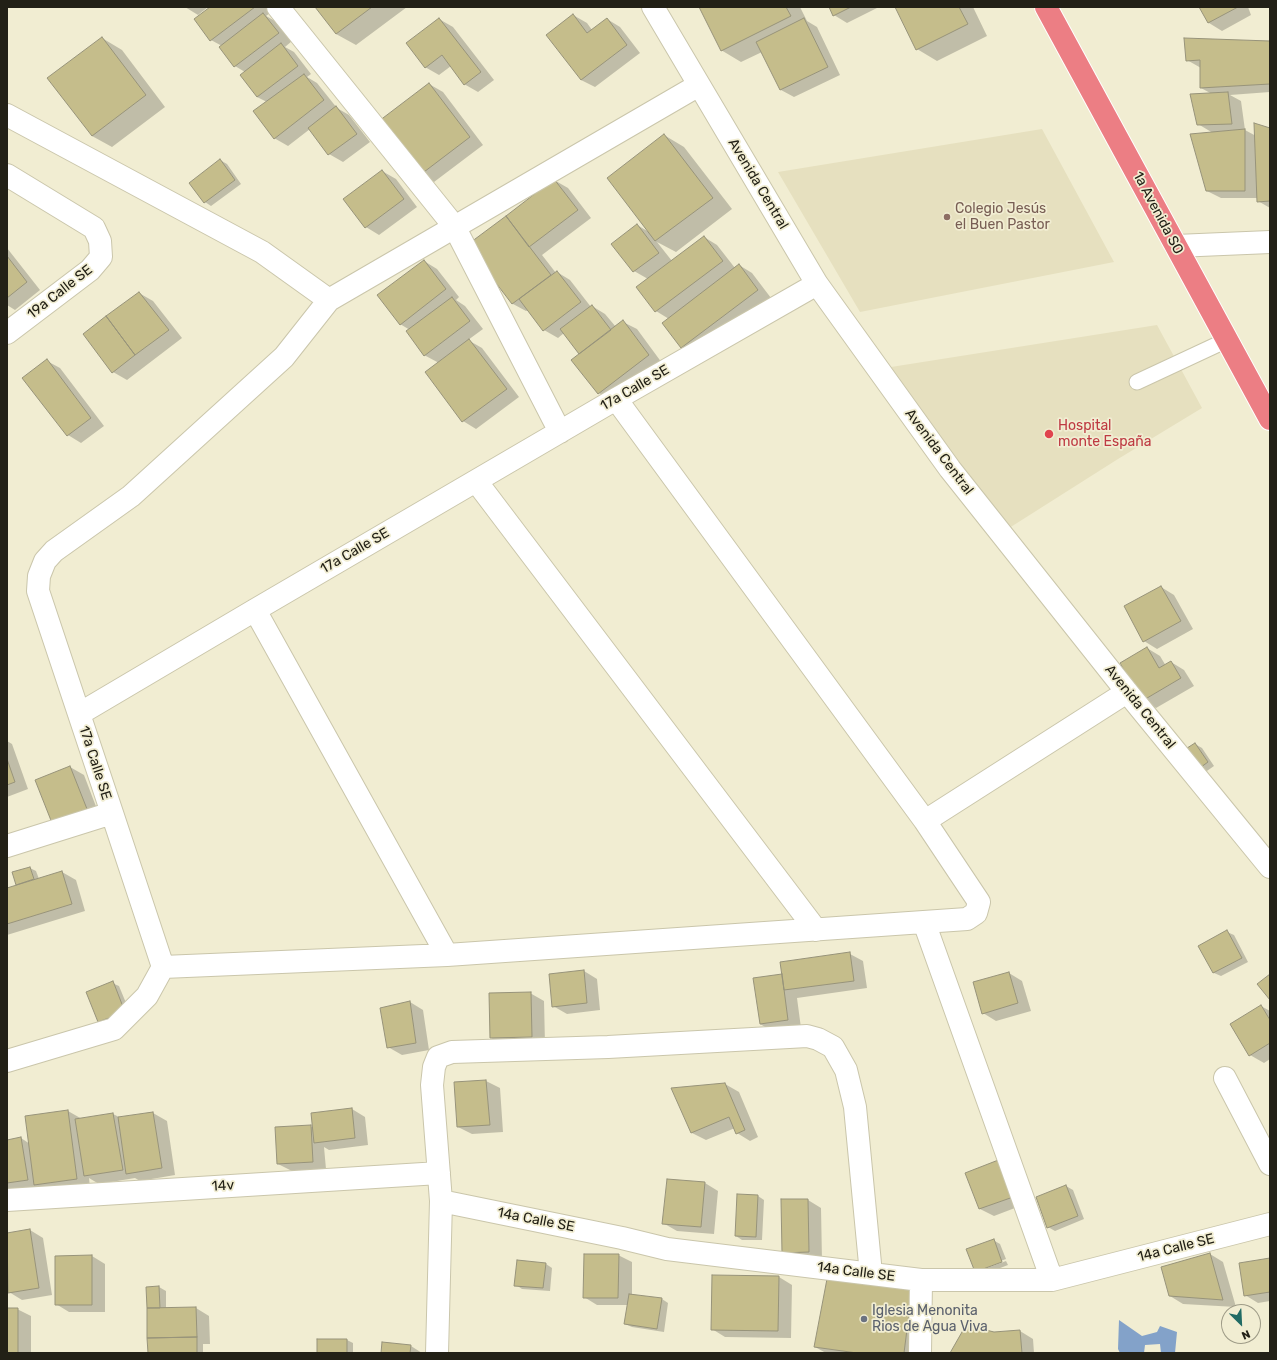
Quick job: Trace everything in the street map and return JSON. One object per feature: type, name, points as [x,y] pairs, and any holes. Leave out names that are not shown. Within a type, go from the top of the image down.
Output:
[{"type":"highway","name":"1a Avenida SO","points":[[1046,7],[1270,419]]},
{"type":"street","points":[[278,7],[454,226],[560,432]]},
{"type":"street","name":"Avenida Central","points":[[653,7],[817,284],[950,469],[1127,692],[1270,867]]},
{"type":"street","points":[[79,714],[38,591],[39,576],[45,561],[54,551],[131,496],[284,357],[329,300],[699,85]]},
{"type":"street","points":[[7,116],[262,252],[329,300]]},
{"type":"street","name":"19a Calle SE","points":[[7,175],[94,228],[100,241],[101,257],[90,270],[7,333]]},
{"type":"street","points":[[1176,246],[1270,242]]},
{"type":"street","name":"17a Calle SE","points":[[7,846],[112,813],[79,714],[616,399],[817,284]]},
{"type":"street","points":[[163,967],[447,955],[968,919],[976,913],[979,902],[925,821],[616,399]]},
{"type":"street","points":[[476,481],[816,930]]},
{"type":"street","points":[[255,610],[447,955]]},
{"type":"street","points":[[925,821],[1127,692]]},
{"type":"street","points":[[7,1061],[114,1029],[147,996],[163,967],[112,813]]},
{"type":"street","points":[[924,922],[1052,1280]]},
{"type":"street","points":[[437,1353],[441,1201],[432,1085],[434,1067],[438,1056],[452,1052],[608,1047],[807,1036],[818,1039],[833,1047],[846,1070],[855,1107],[870,1274]]},
{"type":"street","points":[[1225,1078],[1270,1164]]},
{"type":"street","name":"14v","points":[[7,1200],[439,1173]]},
{"type":"street","name":"14a Calle SE","points":[[441,1201],[622,1238],[667,1249],[921,1280],[1052,1280],[1270,1224]]},
{"type":"street","points":[[920,1353],[921,1280]]},
{"type":"lane","points":[[1137,382],[1227,340]]},
{"type":"shaded area","name":"Colegio Jesús el Buen Pastor","points":[[1042,129],[1114,262],[860,312],[778,172]]},
{"type":"shaded area","name":"Hospital monte España","points":[[1157,325],[1202,408],[1006,530],[891,367]]},
{"type":"water","points":[[1119,1320],[1142,1336],[1157,1332],[1160,1326],[1177,1332],[1175,1353],[1161,1353],[1160,1344],[1145,1345],[1144,1353],[1120,1353],[1118,1349]]},
{"type":"building","points":[[210,7],[255,7],[210,41],[194,19]]},
{"type":"building","points":[[315,7],[372,7],[336,34]]},
{"type":"building","points":[[699,7],[786,7],[791,16],[721,51]]},
{"type":"building","points":[[829,7],[851,7],[833,16]]},
{"type":"building","points":[[895,7],[959,7],[968,24],[916,50]]},
{"type":"building","points":[[1199,7],[1238,7],[1208,23]]},
{"type":"building","points":[[263,13],[279,33],[234,67],[219,47]]},
{"type":"building","points":[[573,14],[587,33],[607,18],[627,45],[581,80],[546,35]]},
{"type":"building","points":[[439,18],[481,72],[464,85],[442,55],[425,68],[406,43]]},
{"type":"building","points":[[804,18],[828,67],[780,90],[756,42]]},
{"type":"building","points":[[102,37],[146,95],[92,136],[47,78]]},
{"type":"building","points":[[1184,38],[1270,41],[1270,84],[1200,88],[1200,60],[1186,61]]},
{"type":"building","points":[[281,43],[298,66],[257,97],[240,75]]},
{"type":"building","points":[[304,74],[324,100],[274,139],[253,111]]},
{"type":"building","points":[[429,83],[470,137],[420,175],[379,121]]},
{"type":"building","points":[[1228,92],[1232,124],[1197,125],[1190,94]]},
{"type":"building","points":[[336,106],[357,134],[328,155],[308,128]]},
{"type":"building","points":[[1254,123],[1270,128],[1270,201],[1257,202]]},
{"type":"building","points":[[1245,129],[1245,191],[1206,191],[1190,134]]},
{"type":"building","points":[[664,134],[713,198],[655,241],[607,178]]},
{"type":"building","points":[[220,159],[235,180],[204,203],[189,183]]},
{"type":"building","points":[[382,170],[404,199],[365,228],[343,199]]},
{"type":"building","points":[[554,179],[578,210],[529,247],[506,216]]},
{"type":"building","points":[[506,216],[551,275],[512,304],[467,245]]},
{"type":"building","points":[[637,224],[659,253],[633,272],[611,244]]},
{"type":"building","points":[[704,236],[723,261],[655,312],[636,287]]},
{"type":"building","points":[[7,256],[27,282],[7,298]]},
{"type":"building","points":[[424,260],[446,289],[400,325],[377,295]]},
{"type":"building","points":[[739,264],[758,290],[681,348],[662,323]]},
{"type":"building","points":[[557,271],[581,302],[543,331],[519,299]]},
{"type":"building","points":[[139,292],[169,330],[135,355],[106,316]]},
{"type":"building","points":[[452,297],[470,321],[424,356],[406,331]]},
{"type":"building","points":[[592,305],[611,330],[579,354],[560,329]]},
{"type":"building","points":[[106,316],[135,355],[112,373],[83,334]]},
{"type":"building","points":[[623,320],[649,355],[598,394],[571,360]]},
{"type":"building","points":[[469,339],[507,389],[462,422],[425,372]]},
{"type":"building","points":[[47,359],[91,418],[67,436],[22,378]]},
{"type":"building","points":[[1161,586],[1181,621],[1143,642],[1124,606]]},
{"type":"building","points":[[1147,647],[1159,668],[1171,661],[1181,678],[1142,701],[1120,663]]},
{"type":"building","points":[[1195,743],[1208,762],[1197,770],[1184,750]]},
{"type":"building","points":[[7,759],[15,782],[7,785]]},
{"type":"building","points":[[70,766],[87,809],[52,823],[35,780]]},
{"type":"building","points":[[30,867],[34,879],[16,885],[12,872]]},
{"type":"building","points":[[62,871],[72,904],[7,924],[7,888]]},
{"type":"building","points":[[1227,930],[1242,958],[1213,973],[1198,946]]},
{"type":"building","points":[[850,952],[854,981],[784,990],[780,962]]},
{"type":"building","points":[[584,970],[587,1003],[552,1007],[549,974]]},
{"type":"building","points":[[1009,972],[1018,1003],[982,1014],[973,982]]},
{"type":"building","points":[[782,974],[788,1020],[760,1024],[753,978]]},
{"type":"building","points":[[1270,974],[1270,1000],[1257,984]]},
{"type":"building","points":[[113,981],[125,1012],[98,1022],[86,992]]},
{"type":"building","points":[[531,992],[532,1037],[490,1038],[489,993]]},
{"type":"building","points":[[410,1001],[416,1043],[387,1048],[380,1008]]},
{"type":"building","points":[[1261,1005],[1270,1020],[1270,1043],[1249,1056],[1230,1024]]},
{"type":"building","points":[[486,1080],[490,1125],[457,1127],[454,1082]]},
{"type":"building","points":[[725,1083],[745,1130],[736,1134],[729,1117],[691,1133],[671,1088]]},
{"type":"building","points":[[352,1108],[355,1138],[314,1143],[311,1113]]},
{"type":"building","points":[[68,1110],[77,1179],[34,1185],[25,1116]]},
{"type":"building","points":[[153,1112],[162,1168],[126,1174],[118,1117]]},
{"type":"building","points":[[113,1113],[123,1170],[84,1176],[75,1119]]},
{"type":"building","points":[[311,1125],[313,1162],[277,1164],[275,1127]]},
{"type":"building","points":[[21,1137],[28,1180],[7,1183],[7,1140]]},
{"type":"building","points":[[1001,1159],[1016,1196],[979,1209],[965,1173]]},
{"type":"building","points":[[667,1179],[705,1182],[701,1227],[662,1224]]},
{"type":"building","points":[[1066,1185],[1078,1216],[1047,1228],[1036,1197]]},
{"type":"building","points":[[737,1194],[758,1195],[756,1237],[735,1236]]},
{"type":"building","points":[[781,1199],[808,1199],[809,1252],[782,1253]]},
{"type":"building","points":[[30,1229],[39,1288],[8,1293],[7,1233]]},
{"type":"building","points":[[994,1239],[1002,1262],[975,1272],[966,1249]]},
{"type":"building","points":[[1210,1253],[1223,1300],[1169,1296],[1161,1267]]},
{"type":"building","points":[[584,1254],[619,1254],[618,1298],[583,1298]]},
{"type":"building","points":[[92,1255],[92,1305],[55,1305],[55,1256]]},
{"type":"building","points":[[1270,1258],[1270,1292],[1244,1296],[1239,1263]]},
{"type":"building","points":[[517,1260],[546,1263],[543,1288],[514,1286]]},
{"type":"building","points":[[712,1275],[779,1276],[778,1331],[711,1330]]},
{"type":"building","name":"Iglesia Menonita Rios de Agua Viva","points":[[827,1279],[912,1290],[904,1353],[857,1353],[814,1347]]},
{"type":"building","points":[[159,1286],[160,1308],[147,1308],[146,1287]]},
{"type":"building","points":[[629,1294],[662,1298],[657,1329],[624,1324]]},
{"type":"building","points":[[196,1307],[197,1337],[147,1338],[147,1308]]},
{"type":"building","points":[[7,1308],[18,1308],[18,1353],[7,1353]]},
{"type":"building","points":[[966,1325],[994,1332],[1020,1330],[1022,1353],[950,1353]]},
{"type":"building","points":[[197,1337],[197,1353],[148,1353],[147,1338]]},
{"type":"building","points":[[317,1339],[347,1339],[347,1353],[317,1353]]},
{"type":"building","points":[[382,1342],[411,1345],[410,1353],[381,1353]]},
{"type":"place","name":"Colegio Jesús el Buen Pastor","points":[[947,217]]},
{"type":"place","name":"Hospital monte España","points":[[1049,434]]},
{"type":"place","name":"Iglesia Menonita Rios de Agua Viva","points":[[864,1319]]}]
